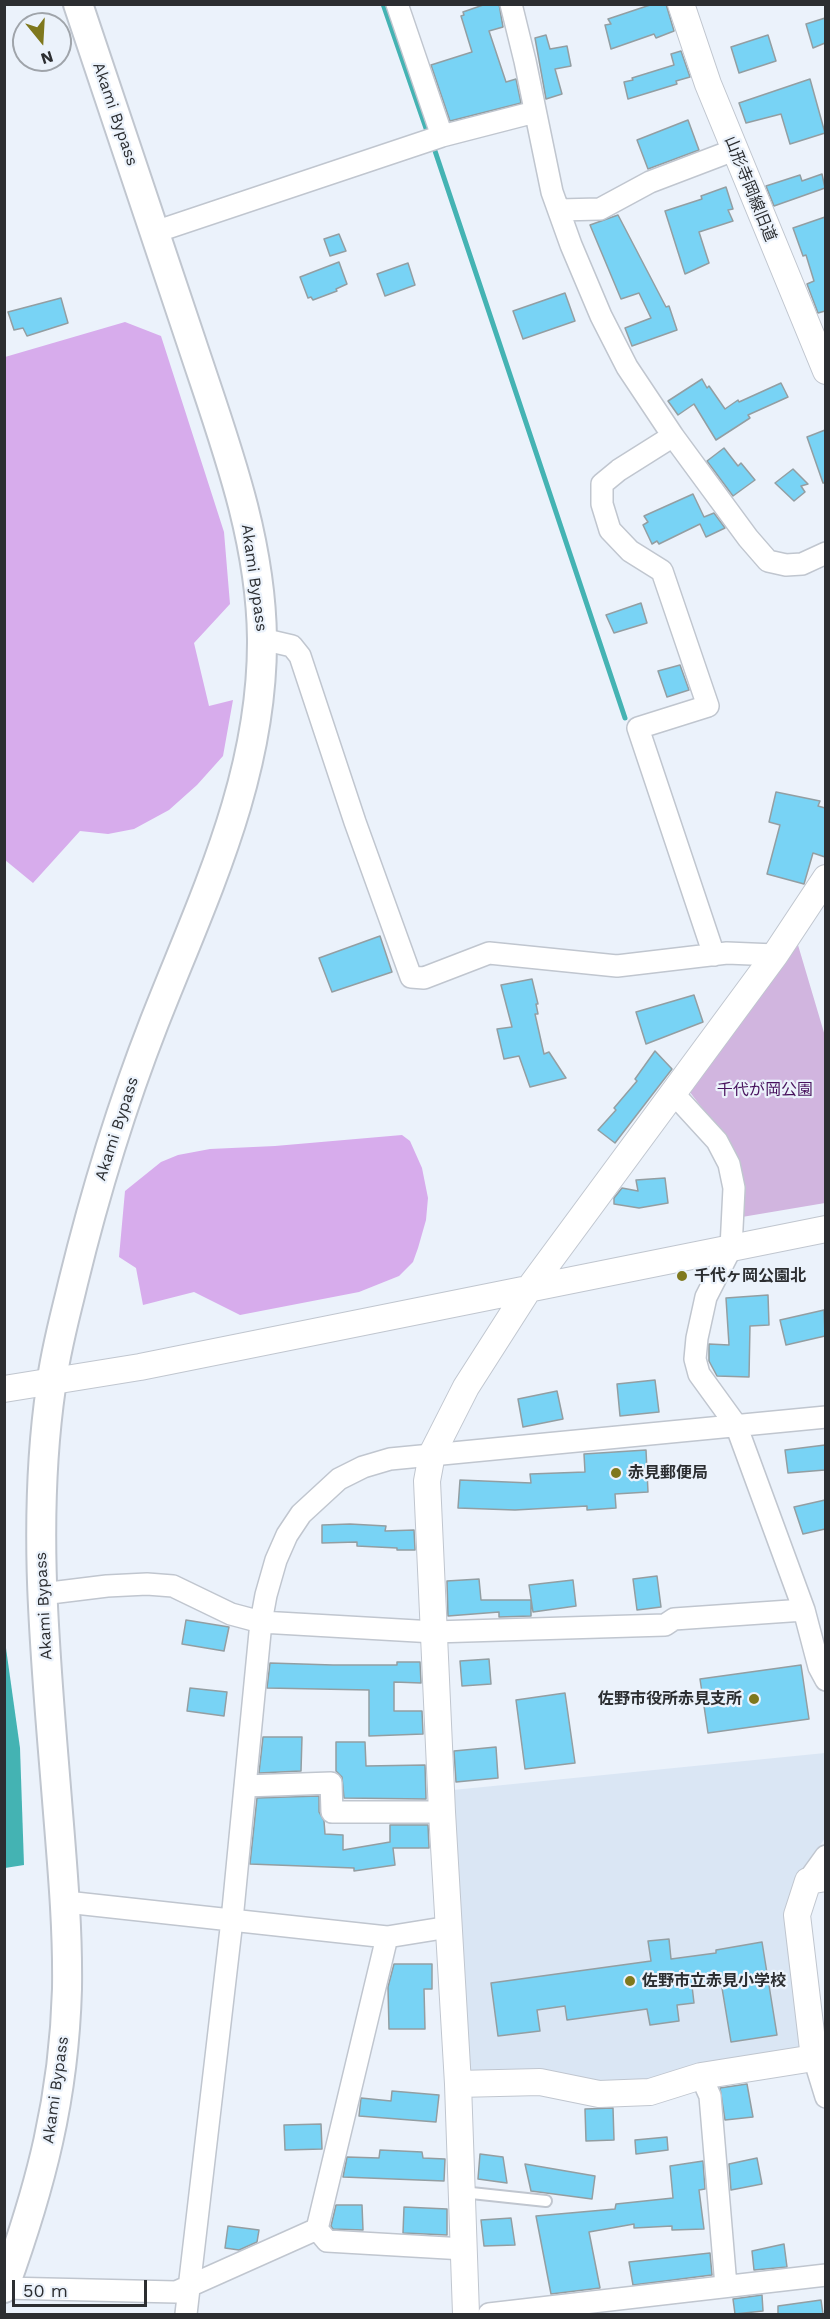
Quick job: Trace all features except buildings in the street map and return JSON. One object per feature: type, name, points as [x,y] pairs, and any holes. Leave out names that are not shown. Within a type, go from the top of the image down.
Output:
[{"type":"main road","name":"Akami Bypass","points":[[5,2288],[28,2223],[43,2170],[60,2082],[67,1992],[66,1902],[42,1594],[41,1502],[51,1383],[93,1203],[120,1113],[222,856],[238,802],[250,749],[259,692],[262,639],[258,586],[242,499],[78,4]]},
{"type":"street","points":[[397,4],[442,136]]},
{"type":"street","points":[[511,4],[552,192],[601,316],[627,367],[673,436],[748,538],[768,561],[786,565],[802,564],[825,553]]},
{"type":"street","name":"山形寺岡線旧道","points":[[681,4],[708,84],[734,150],[816,324],[825,371]]},
{"type":"street","points":[[155,232],[442,136],[535,112]]},
{"type":"street","points":[[559,210],[600,209],[650,182],[734,150]]},
{"type":"street","points":[[673,436],[619,470],[602,484],[602,504],[610,530],[630,551],[662,571],[708,706],[639,728],[714,955]]},
{"type":"street","points":[[262,639],[292,646],[300,656],[355,822],[411,977],[424,978],[489,953],[617,966],[727,953],[775,955]]},
{"type":"street","points":[[466,2314],[458,2084],[442,1812],[427,1482],[432,1454],[466,1387],[528,1290],[775,955],[825,878]]},
{"type":"street","points":[[674,1093],[717,1141],[729,1164],[734,1188],[731,1248],[706,1297],[695,1359],[699,1374],[736,1425],[804,1610],[819,1667],[825,1680]]},
{"type":"street","points":[[4,1389],[51,1383],[528,1290],[825,1229]]},
{"type":"street","points":[[186,2314],[232,1920],[261,1622],[276,1560],[286,1535],[301,1514],[339,1479],[363,1467],[390,1459],[825,1417]]},
{"type":"street","points":[[42,1594],[107,1586],[147,1584],[173,1586],[231,1614],[261,1622],[434,1632],[665,1625],[674,1619],[804,1610]]},
{"type":"street","points":[[245,1786],[331,1783],[332,1812],[442,1812]]},
{"type":"street","points":[[825,1856],[817,1880],[797,1916],[814,2058],[825,2097]]},
{"type":"street","points":[[66,1902],[387,1937],[450,1927]]},
{"type":"street","points":[[317,2229],[387,1937]]},
{"type":"street","points":[[458,2084],[540,2082],[599,2094],[650,2092],[701,2076],[814,2058]]},
{"type":"street","points":[[701,2076],[710,2096],[726,2286]]},
{"type":"street","points":[[5,2288],[176,2292],[317,2229]]},
{"type":"street","points":[[317,2229],[327,2241],[464,2250]]},
{"type":"street","points":[[489,2314],[825,2276]]},
{"type":"lane","points":[[462,2192],[546,2201]]},
{"type":"shaded area","points":[[125,322],[161,336],[224,532],[230,604],[194,643],[209,706],[233,700],[223,756],[197,785],[169,810],[134,829],[108,834],[80,831],[33,883],[5,860],[5,357]]},
{"type":"shaded area","points":[[402,1135],[410,1141],[422,1168],[428,1198],[426,1220],[413,1262],[399,1276],[359,1292],[240,1315],[194,1292],[143,1305],[136,1268],[119,1257],[125,1191],[161,1162],[178,1155],[210,1149]]},
{"type":"shaded area","name":"佐野市立赤見小学校","points":[[825,1753],[825,1838],[794,1884],[806,2051],[649,2088],[469,2076],[453,1790]]},
{"type":"green space","name":"千代が岡公園","points":[[798,945],[825,1036],[825,1203],[742,1217],[726,1139],[689,1091]]},
{"type":"water","points":[[4,1634],[20,1748],[24,1865],[5,1868]]},
{"type":"waterway","points":[[383,4],[429,137]]},
{"type":"waterway","points":[[433,145],[625,718]]},
{"type":"place","name":"千代ヶ岡公園北","points":[[682,1276]]},
{"type":"place","name":"赤見郵便局","points":[[616,1473]]},
{"type":"place","name":"佐野市役所赤見支所","points":[[754,1699]]},
{"type":"place","name":"佐野市立赤見小学校","points":[[630,1981]]}]
